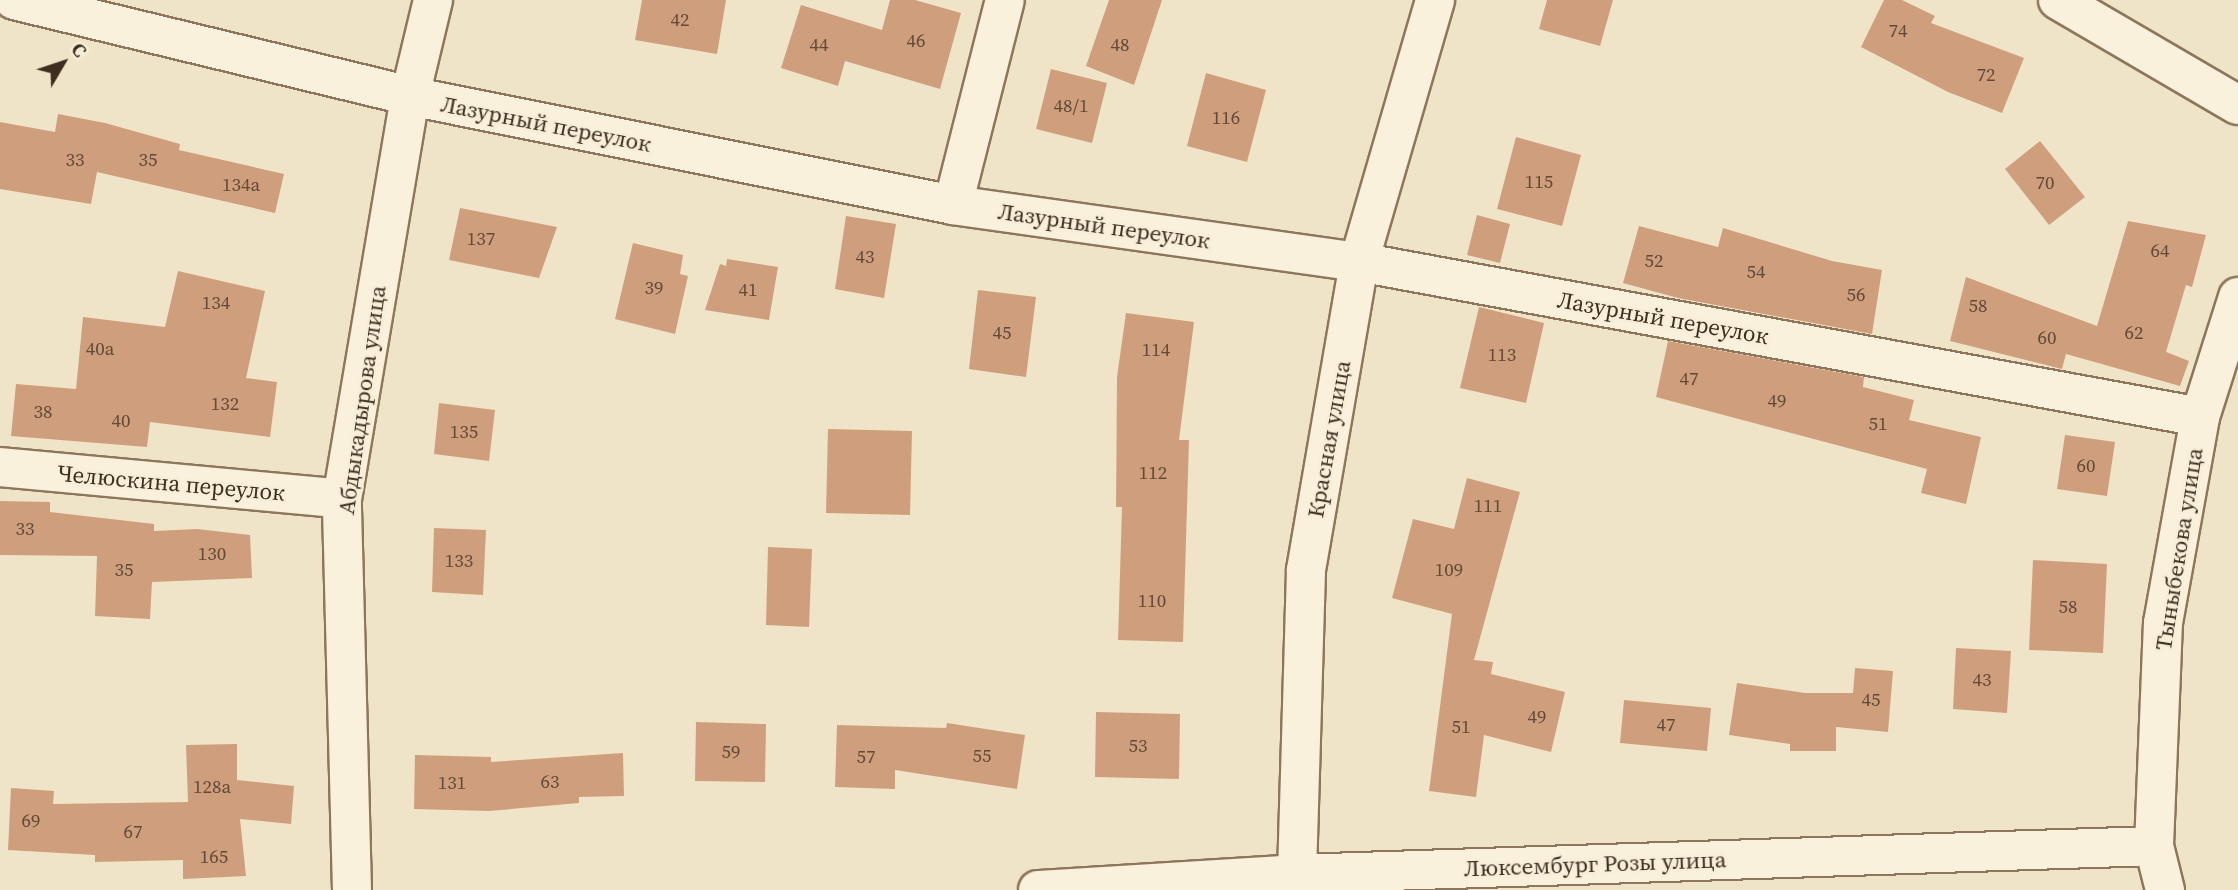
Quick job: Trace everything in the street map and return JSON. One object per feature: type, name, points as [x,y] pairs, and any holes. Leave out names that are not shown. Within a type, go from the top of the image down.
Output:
[{"type":"street","name":"Лазурный переулок","points":[[14,0],[410,96],[953,205],[1359,262],[2200,417]]},
{"type":"street","name":"Абдыкадырова улица","points":[[352,890],[342,499],[410,96],[433,0]]},
{"type":"street","points":[[953,205],[1005,0]]},
{"type":"street","name":"Красная улица","points":[[1299,882],[1306,570],[1359,262],[1436,0]]},
{"type":"street","points":[[2058,0],[2238,105]]},
{"type":"street","name":"Тыныбекова улица","points":[[2165,890],[2154,846],[2163,623],[2200,417],[2238,297]]},
{"type":"street","name":"Челюскина переулок","points":[[0,467],[342,499]]},
{"type":"street","name":"Люксембург Розы улица","points":[[1038,890],[1299,882],[2154,846]]},
{"type":"building","points":[[642,0],[726,0],[717,54],[635,40]]},
{"type":"building","points":[[890,0],[915,0],[961,13],[940,89],[845,61],[838,86],[781,68],[801,5],[882,30]]},
{"type":"building","points":[[1109,0],[1162,0],[1134,85],[1086,66]]},
{"type":"building","points":[[1547,0],[1613,0],[1600,46],[1539,29]]},
{"type":"building","points":[[1884,0],[1902,0],[1935,16],[1931,23],[2024,58],[2002,113],[1948,92],[1861,47]]},
{"type":"building","points":[[1051,69],[1107,83],[1092,143],[1036,129]]},
{"type":"building","points":[[1206,73],[1266,90],[1247,162],[1187,146]]},
{"type":"building","points":[[58,114],[105,123],[180,144],[179,150],[284,174],[275,213],[97,172],[91,204],[0,189],[0,122],[55,132]]},
{"type":"building","points":[[1516,137],[1581,155],[1562,226],[1497,209]]},
{"type":"building","points":[[2040,141],[2085,197],[2049,225],[2005,169]]},
{"type":"building","points":[[460,208],[557,227],[539,278],[449,260]]},
{"type":"building","points":[[1477,215],[1510,224],[1500,263],[1467,255]]},
{"type":"building","points":[[846,216],[896,224],[884,298],[835,289]]},
{"type":"building","points":[[2128,221],[2206,235],[2192,287],[2186,285],[2166,352],[2189,361],[2180,386],[2066,354],[2062,369],[1950,341],[1966,277],[2097,326]]},
{"type":"building","points":[[1639,226],[1718,247],[1723,228],[1832,261],[1882,270],[1872,334],[1678,298],[1623,283]]},
{"type":"building","points":[[633,243],[683,255],[680,274],[688,276],[675,334],[615,319]]},
{"type":"building","points":[[727,259],[778,267],[769,320],[705,310],[720,264],[726,266]]},
{"type":"building","points":[[178,271],[265,291],[246,378],[277,382],[270,437],[150,422],[147,447],[11,436],[16,384],[76,389],[83,317],[165,327]]},
{"type":"building","points":[[978,290],[1036,297],[1026,377],[969,369]]},
{"type":"building","points":[[1479,307],[1544,323],[1526,403],[1460,388]]},
{"type":"building","points":[[1126,313],[1194,322],[1179,440],[1189,440],[1183,642],[1118,640],[1122,507],[1116,507],[1117,377]]},
{"type":"building","points":[[1668,341],[1864,377],[1863,387],[1914,400],[1909,420],[1981,437],[1966,504],[1921,493],[1927,469],[1656,397]]},
{"type":"building","points":[[439,403],[495,410],[489,461],[434,454]]},
{"type":"building","points":[[828,429],[912,431],[910,515],[826,513]]},
{"type":"building","points":[[2065,435],[2115,442],[2107,496],[2057,489]]},
{"type":"building","points":[[1467,478],[1520,492],[1474,660],[1493,662],[1491,674],[1565,692],[1551,752],[1484,735],[1476,797],[1429,791],[1452,614],[1392,598],[1413,519],[1454,529]]},
{"type":"building","points":[[0,501],[50,502],[50,512],[154,524],[154,531],[197,529],[250,535],[252,578],[152,582],[150,619],[95,616],[97,556],[0,555]]},
{"type":"building","points":[[434,528],[486,530],[483,595],[432,592]]},
{"type":"building","points":[[768,547],[812,549],[809,627],[766,625]]},
{"type":"building","points":[[2033,560],[2107,564],[2103,653],[2029,650]]},
{"type":"building","points":[[1956,648],[2011,651],[2007,713],[1953,709]]},
{"type":"building","points":[[1855,668],[1893,671],[1888,732],[1836,727],[1836,751],[1790,751],[1790,744],[1729,735],[1737,683],[1805,693],[1853,693]]},
{"type":"building","points":[[1624,700],[1711,708],[1707,751],[1620,743]]},
{"type":"building","points":[[1096,712],[1180,714],[1179,779],[1095,777]]},
{"type":"building","points":[[696,722],[766,724],[765,782],[695,781]]},
{"type":"building","points":[[947,723],[1025,735],[1017,789],[895,770],[895,789],[835,787],[837,725],[946,728]]},
{"type":"building","points":[[237,744],[237,780],[294,786],[291,824],[240,819],[246,876],[183,879],[183,860],[95,862],[95,855],[8,850],[11,788],[54,791],[53,804],[188,802],[186,745]]},
{"type":"building","points":[[623,753],[624,796],[579,797],[579,803],[489,811],[414,809],[415,755],[491,757],[491,762]]}]
